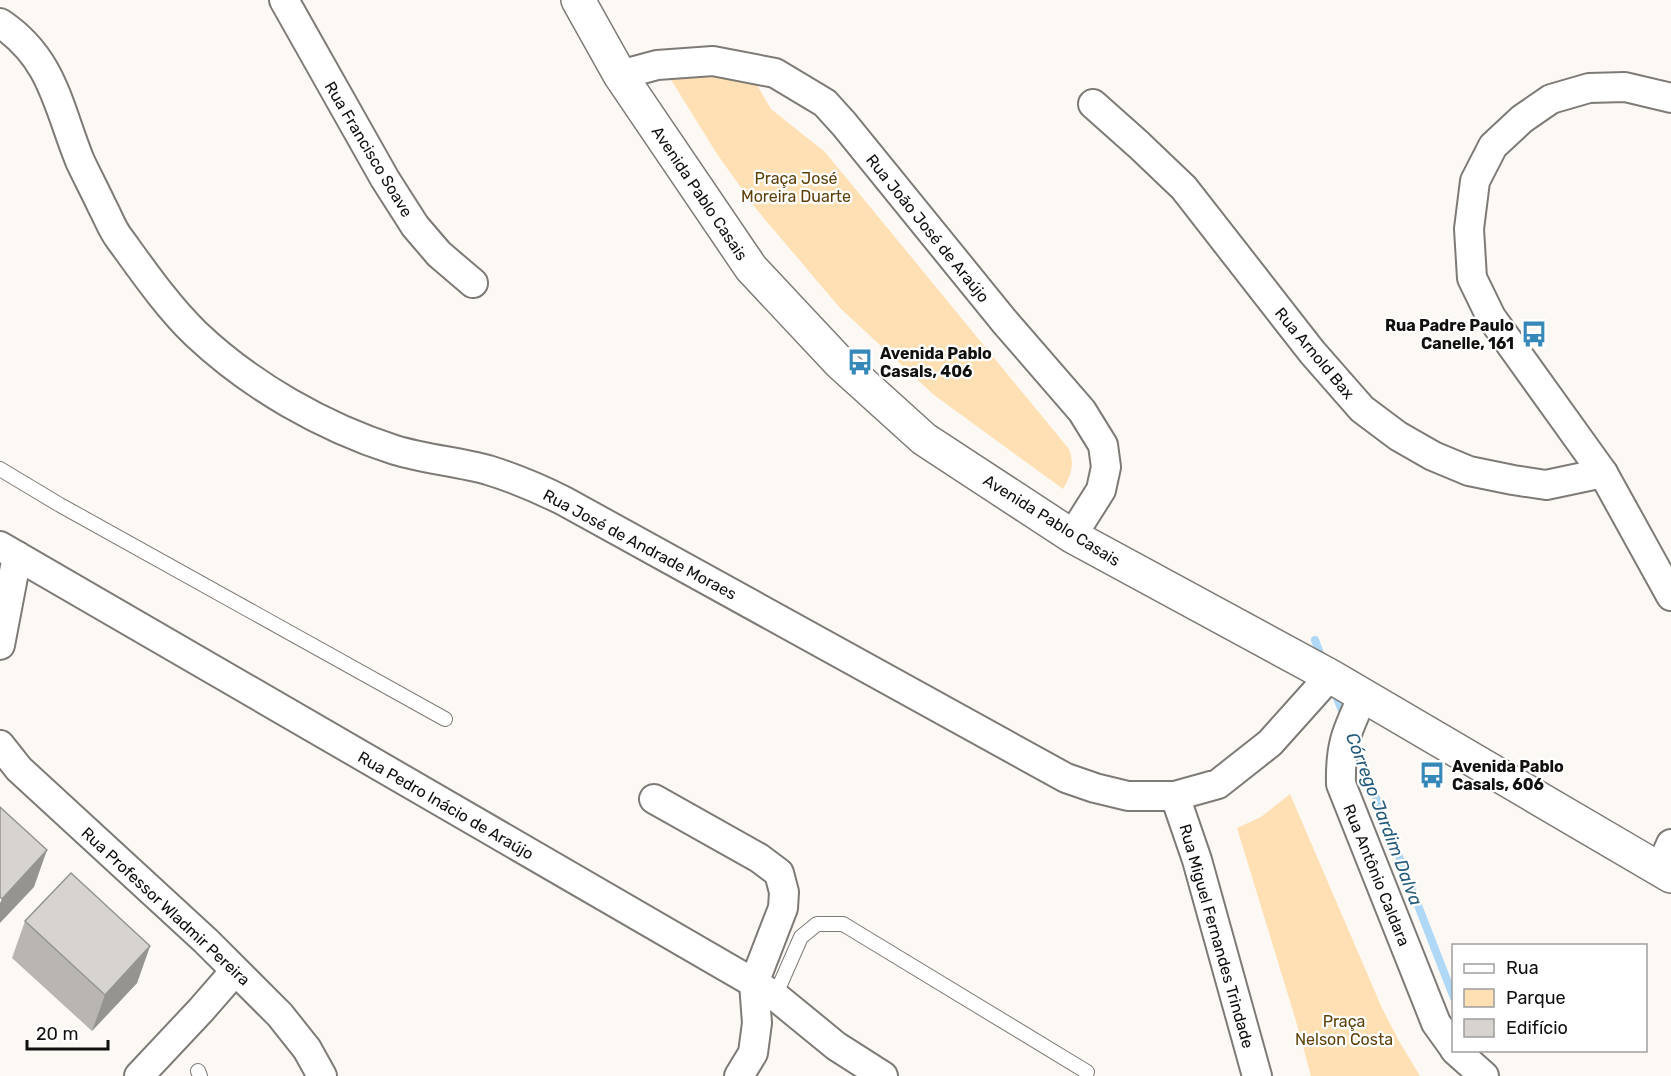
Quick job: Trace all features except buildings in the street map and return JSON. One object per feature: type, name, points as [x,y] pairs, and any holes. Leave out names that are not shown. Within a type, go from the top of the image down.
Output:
[{"type":"street","name":"Rua Francisco Soave","points":[[284,0],[385,179],[415,226],[439,254],[473,284]]},
{"type":"street","name":"Avenida Pablo Casais","points":[[578,0],[620,75],[751,268],[840,363],[924,439],[1072,536],[1668,863]]},
{"type":"street","name":"Rua José de Andrade Moraes","points":[[0,23],[17,34],[41,63],[56,93],[80,161],[117,235],[158,291],[196,334],[251,378],[348,434],[398,451],[489,471],[564,501],[1066,778],[1095,788],[1128,796],[1176,796],[1218,784],[1270,743],[1329,676]]},
{"type":"street","name":"Rua João José de Araújo","points":[[620,75],[657,65],[712,61],[775,73],[825,104],[844,124],[1004,321],[1082,411],[1103,445],[1106,467],[1101,490],[1072,536]]},
{"type":"street","points":[[1671,98],[1625,87],[1589,88],[1551,99],[1522,118],[1493,146],[1475,181],[1469,229],[1472,278],[1491,317],[1603,473],[1671,596]]},
{"type":"street","name":"Rua Arnold Bax","points":[[1093,104],[1184,188],[1312,352],[1362,409],[1398,436],[1433,456],[1469,471],[1513,480],[1546,485],[1603,473]]},
{"type":"street","points":[[0,645],[8,551]]},
{"type":"street","name":"Rua Pedro Inácio de Araújo","points":[[8,551],[765,990],[836,1046],[883,1076]]},
{"type":"street","name":"Rua Antônio Caldara","points":[[1363,696],[1344,737],[1340,762],[1341,784],[1436,1023],[1452,1046]]},
{"type":"street","name":"Rua Professor Wladmir Pereira","points":[[0,745],[19,769],[206,941],[280,1015],[307,1049],[322,1076]]},
{"type":"street","name":"Rua Miguel Fernandes Trindade","points":[[1176,796],[1197,860],[1257,1076]]},
{"type":"street","points":[[654,799],[759,858],[779,873],[784,892],[783,908],[753,1053],[739,1076]]},
{"type":"street","points":[[139,1076],[235,971]]},
{"type":"street","name":"Rua Antônio Caldara","points":[[1457,1052],[1484,1076]]},
{"type":"lane","points":[[0,469],[70,511],[445,719]]},
{"type":"lane","points":[[765,990],[801,937],[817,924],[843,924],[1087,1072]]},
{"type":"green space","name":"Praça José Moreira Duarte","points":[[696,73],[754,80],[771,109],[825,152],[1069,449],[1072,460],[1071,470],[1063,489],[934,395],[840,308],[757,210],[717,154],[668,75]]},
{"type":"green space","name":"Praça Nelson Costa","points":[[1290,794],[1382,1008],[1420,1076],[1311,1076],[1237,828],[1261,817]]},
{"type":"waterway","name":"Córrego Jardim Dalva","points":[[1315,640],[1322,659]]},
{"type":"waterway","name":"Córrego Jardim Dalva","points":[[1334,691],[1345,718]]},
{"type":"waterway","name":"Córrego Jardim Dalva","points":[[1354,741],[1452,993]]},
{"type":"place","name":"Rua Padre Paulo Canelle, 161","points":[[1534,334]]},
{"type":"place","name":"Avenida Pablo Casals, 406","points":[[860,362]]},
{"type":"place","name":"Avenida Pablo Casals, 606","points":[[1432,775]]}]
